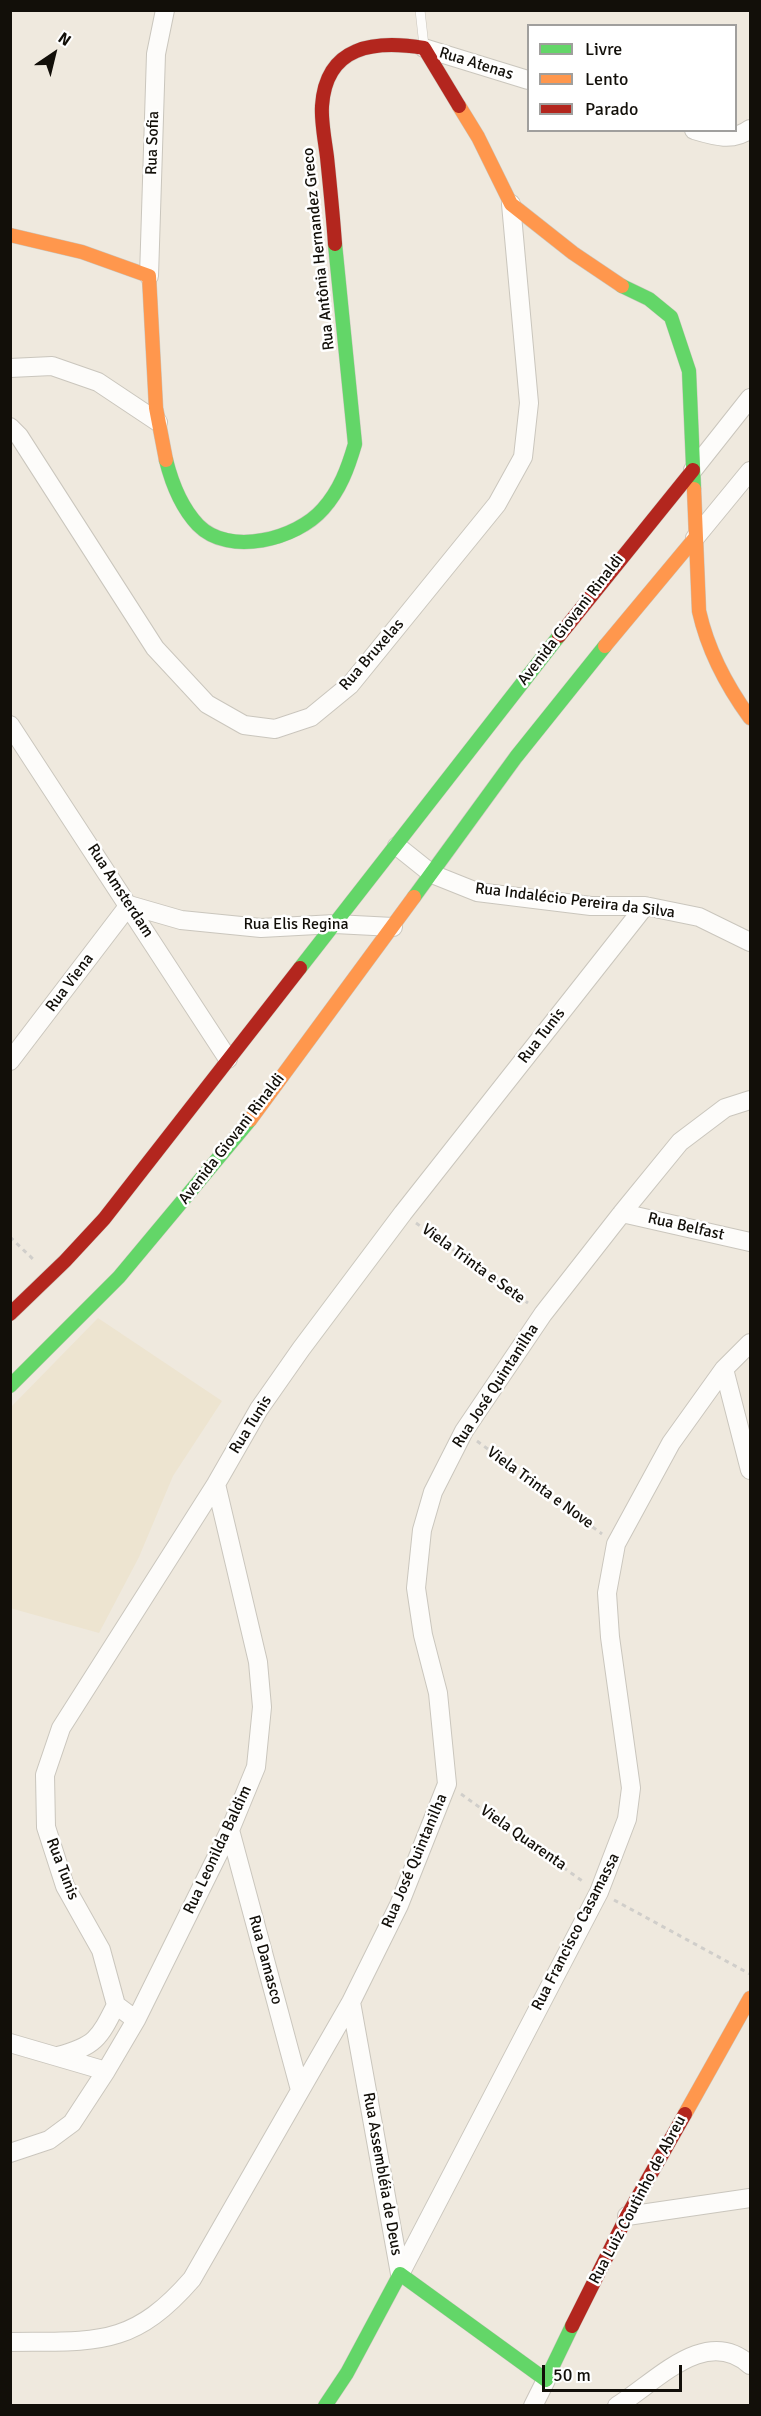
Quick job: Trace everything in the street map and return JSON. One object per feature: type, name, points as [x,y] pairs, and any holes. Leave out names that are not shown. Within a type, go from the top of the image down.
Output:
[{"type":"street","name":"Rua Sofia","points":[[149,276],[156,54],[165,10]]},
{"type":"street","name":"Rua Antônia Hernandez Greco","points":[[149,276],[158,422],[164,454],[180,501],[200,526],[223,539],[265,540],[293,531],[329,506],[347,474],[355,444],[322,106],[334,69],[357,47],[392,42],[424,48]]},
{"type":"street","points":[[424,48],[477,137],[511,204],[612,281],[648,299],[671,317],[689,371],[695,538],[703,630],[734,695],[750,718]]},
{"type":"street","name":"Rua Atenas","points":[[424,48],[527,80]]},
{"type":"street","points":[[700,132],[720,138],[744,134],[750,129]]},
{"type":"street","name":"Rua Bruxelas","points":[[10,427],[155,648],[207,704],[244,725],[275,729],[311,717],[350,685],[497,504],[523,457],[529,403],[511,204]]},
{"type":"street","points":[[10,235],[82,252],[149,276]]},
{"type":"street","points":[[10,368],[52,366],[98,382],[158,422]]},
{"type":"street","name":"Avenida Giovani Rinaldi","points":[[10,1314],[52,1277],[116,1205],[397,846],[612,566],[750,398]]},
{"type":"street","name":"Avenida Giovani Rinaldi","points":[[10,1386],[118,1279],[169,1220],[255,1112],[572,684],[750,471]]},
{"type":"street","points":[[672,566],[690,567],[697,571]]},
{"type":"street","name":"Rua Amsterdam","points":[[10,725],[228,1059]]},
{"type":"street","points":[[397,846],[432,874]]},
{"type":"street","name":"Rua Indalécio Pereira da Silva","points":[[432,874],[477,892],[591,906],[645,906],[699,917],[750,942]]},
{"type":"street","name":"Rua Elis Regina","points":[[129,905],[181,920],[261,928],[335,924],[393,927]]},
{"type":"street","name":"Rua Viena","points":[[10,1061],[129,905]]},
{"type":"street","name":"Rua Tunis","points":[[116,2005],[101,1950],[65,1886],[46,1827],[45,1775],[61,1728],[216,1484],[265,1401],[403,1213],[645,906]]},
{"type":"street","name":"Rua José Quintanilha","points":[[10,2342],[76,2341],[123,2334],[155,2317],[192,2278],[351,2002],[399,1905],[447,1784],[438,1693],[423,1635],[416,1588],[422,1530],[433,1492],[464,1431],[543,1314],[622,1213],[680,1142],[725,1108],[750,1100]]},
{"type":"street","name":"Rua Belfast","points":[[622,1213],[750,1242]]},
{"type":"street","name":"Rua Francisco Casamassa","points":[[325,2406],[347,2373],[400,2274],[599,1892],[622,1837],[631,1788],[610,1637],[607,1593],[616,1544],[671,1443],[724,1369],[750,1343]]},
{"type":"street","points":[[724,1369],[750,1470]]},
{"type":"street","name":"Rua Leonilda Baldim","points":[[10,2153],[49,2140],[72,2123],[106,2071],[136,2020],[230,1830],[256,1767],[262,1707],[258,1662],[216,1484]]},
{"type":"street","name":"Rua Damasco","points":[[230,1830],[300,2090]]},
{"type":"street","name":"Rua Assembléia de Deus","points":[[351,2002],[400,2274],[546,2380]]},
{"type":"street","points":[[56,2056],[82,2049],[101,2035],[116,2005],[136,2020]]},
{"type":"street","name":"Rua Luiz Coutinho de Abreu","points":[[533,2406],[627,2216],[747,2006]]},
{"type":"street","points":[[10,2043],[106,2071]]},
{"type":"street","points":[[627,2216],[750,2198]]},
{"type":"street","points":[[617,2406],[700,2351],[717,2349],[742,2357],[750,2365]]},
{"type":"lane","points":[[420,10],[424,48]]},
{"type":"path","name":"Viela Trinta e Sete","points":[[403,1213],[543,1314]]},
{"type":"path","points":[[10,1237],[52,1277]]},
{"type":"path","name":"Viela Trinta e Nove","points":[[464,1431],[616,1544]]},
{"type":"path","name":"Viela Quarenta","points":[[447,1784],[599,1892],[750,1974]]},
{"type":"shaded area","points":[[98,1318],[222,1401],[173,1476],[139,1557],[99,1633],[10,1608],[11,1407]]},
{"type":"traffic: fast","points":[[166,460],[178,495],[192,518],[211,535],[227,540],[244,542],[280,536],[311,520],[329,502],[343,478],[355,444],[335,244]]},
{"type":"traffic: fast","points":[[622,286],[649,299],[671,317],[689,371],[694,489]]},
{"type":"traffic: fast","points":[[300,968],[559,636]]},
{"type":"traffic: fast","points":[[414,897],[516,757],[605,646]]},
{"type":"traffic: fast","points":[[10,1386],[119,1277],[250,1120]]},
{"type":"traffic: fast","points":[[325,2406],[347,2373],[400,2274],[546,2380],[572,2326]]},
{"type":"traffic: slow","points":[[459,106],[478,137],[511,204],[573,253],[622,286]]},
{"type":"traffic: slow","points":[[10,235],[82,252],[149,276],[156,408],[166,460]]},
{"type":"traffic: slow","points":[[694,489],[699,611],[707,640],[719,667],[750,718]]},
{"type":"traffic: slow","points":[[605,646],[695,538]]},
{"type":"traffic: slow","points":[[250,1120],[414,897]]},
{"type":"traffic: slow","points":[[685,2114],[750,1998]]},
{"type":"traffic: jam","points":[[335,244],[322,112],[326,86],[333,70],[343,59],[356,51],[371,47],[388,45],[424,48],[459,106]]},
{"type":"traffic: jam","points":[[559,636],[693,470]]},
{"type":"traffic: jam","points":[[10,1314],[65,1261],[104,1219],[300,968]]},
{"type":"traffic: jam","points":[[572,2326],[627,2216],[685,2114]]}]
